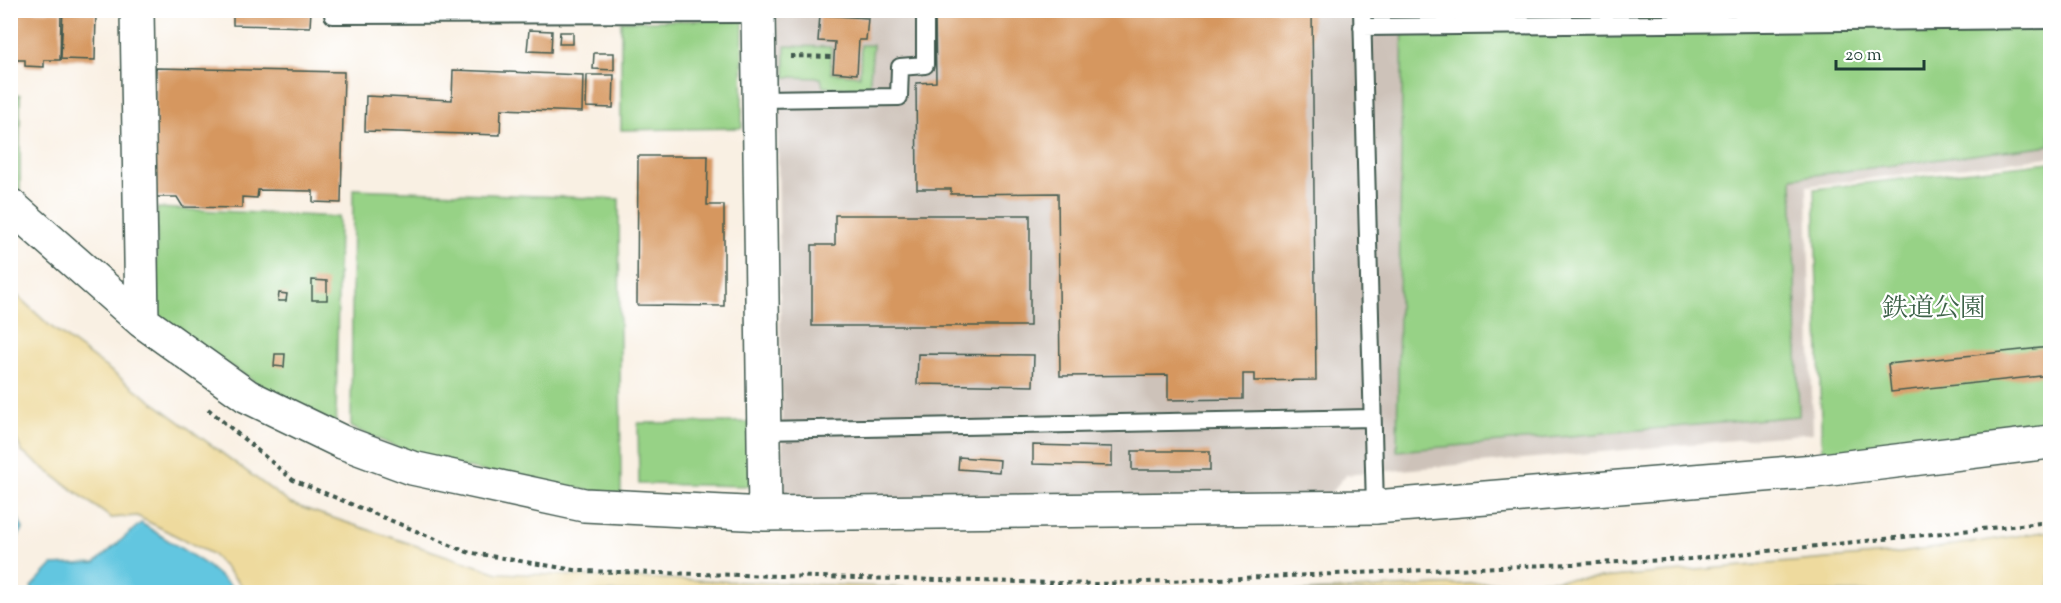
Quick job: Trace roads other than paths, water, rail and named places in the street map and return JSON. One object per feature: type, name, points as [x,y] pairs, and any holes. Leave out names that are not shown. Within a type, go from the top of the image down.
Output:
[{"type":"street","points":[[137,10],[142,321]]},
{"type":"street","points":[[758,12],[765,514]]},
{"type":"street","points":[[10,205],[142,321],[247,396],[342,442],[412,468],[584,505],[765,514],[1375,507],[1815,471],[2050,442]]},
{"type":"lane","points":[[761,99],[899,97],[900,67],[925,65],[925,10]]},
{"type":"lane","points":[[333,15],[758,12]]},
{"type":"lane","points":[[1375,507],[1362,19],[2050,20]]},
{"type":"lane","points":[[764,430],[1372,418]]},
{"type":"water","points":[[11,503],[23,529],[10,547]]},
{"type":"water","points":[[141,523],[204,563],[238,592],[33,592],[31,587],[52,565],[95,563]]},
{"type":"park label","name":"鉄道公園","points":[[1934,307]]}]
